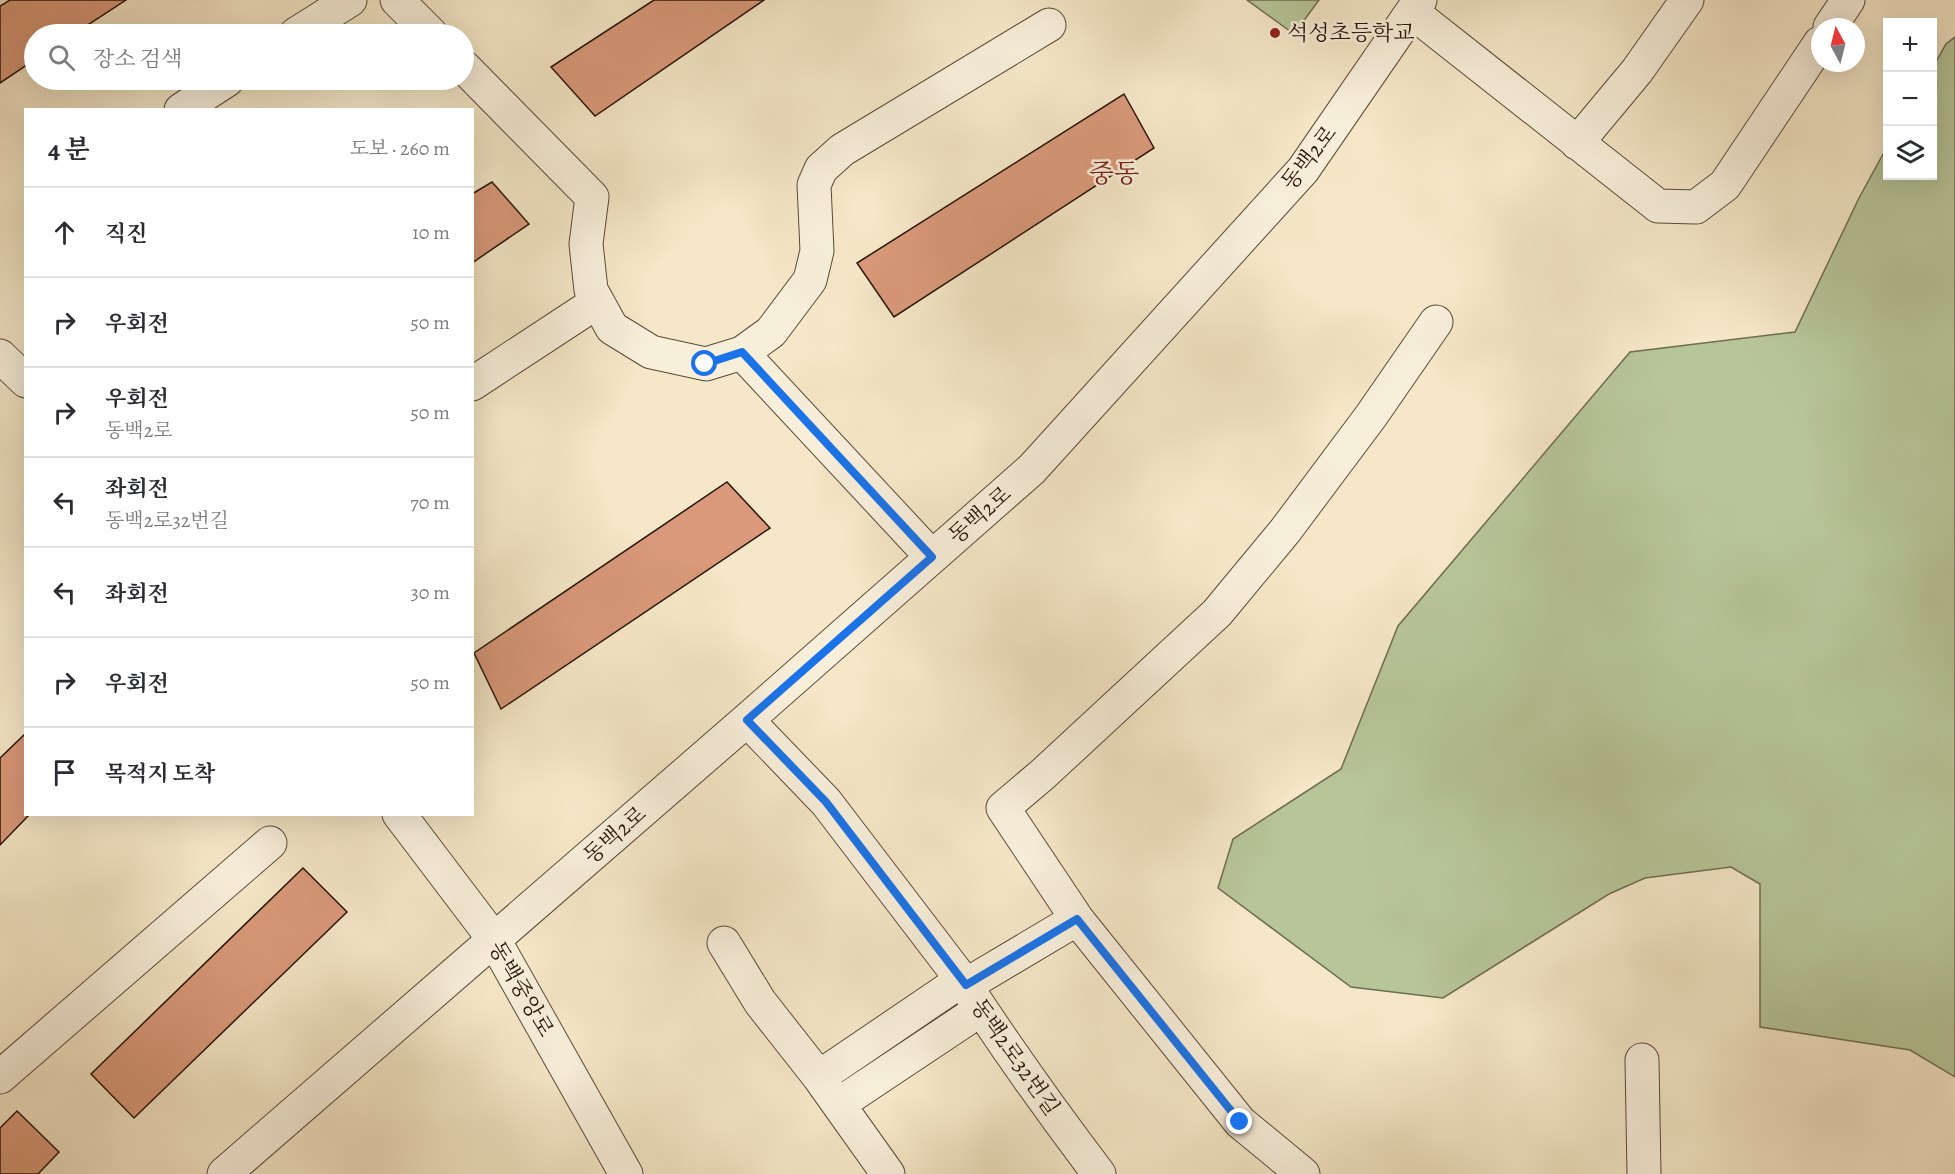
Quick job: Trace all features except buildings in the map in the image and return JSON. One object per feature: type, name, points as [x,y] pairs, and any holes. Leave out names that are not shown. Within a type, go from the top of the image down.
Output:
[{"type":"street","points":[[312,24],[350,0]]},
{"type":"street","points":[[397,0],[421,24]]},
{"type":"street","points":[[1576,144],[1637,71],[1687,0]]},
{"type":"street","points":[[1836,18],[1848,0]]},
{"type":"street","points":[[1416,6],[1576,144],[1658,206],[1696,207],[1725,185],[1811,56]]},
{"type":"street","name":"동백2로","points":[[224,1174],[1032,469],[1303,170],[1416,6]]},
{"type":"street","points":[[474,77],[592,197],[586,244],[591,290],[612,328],[651,352],[705,364],[742,352],[771,332],[810,280],[817,251],[814,185],[821,169],[842,150],[1049,26]]},
{"type":"street","points":[[184,108],[212,90]]},
{"type":"street","points":[[474,383],[597,302]]},
{"type":"street","points":[[1303,1174],[1240,1122],[1077,919],[1003,808],[1042,775],[1217,613],[1285,531],[1371,416],[1436,322]]},
{"type":"street","points":[[742,352],[932,557]]},
{"type":"street","points":[[0,356],[24,379]]},
{"type":"street","name":"동백2로32번길","points":[[747,720],[826,802],[970,992],[1099,1174]]},
{"type":"street","name":"동백중앙로","points":[[401,816],[493,938],[626,1174]]},
{"type":"street","points":[[7,1059],[270,843]]},
{"type":"street","points":[[819,1077],[970,992],[1077,919]]},
{"type":"street","points":[[724,943],[760,1002],[819,1077],[888,1174]]},
{"type":"street","points":[[839,1104],[970,992]]},
{"type":"street","points":[[1642,1060],[1644,1174]]},
{"type":"green space","points":[[1247,0],[1319,0],[1294,34]]},
{"type":"green space","points":[[1955,37],[1955,1077],[1910,1050],[1760,1027],[1760,884],[1731,867],[1645,878],[1609,894],[1443,998],[1351,987],[1218,888],[1233,839],[1341,769],[1398,626],[1630,352],[1795,332],[1859,198],[1883,154],[1883,180],[1937,180],[1937,60],[1946,44]]},
{"type":"place","name":"석성초등학교","points":[[1275,33]]},
{"type":"district","name":"중동","points":[[1114,173]]},
{"type":"route","points":[[705,364],[742,352],[932,557],[747,720],[826,802],[966,985],[1077,919],[1240,1122]]}]
